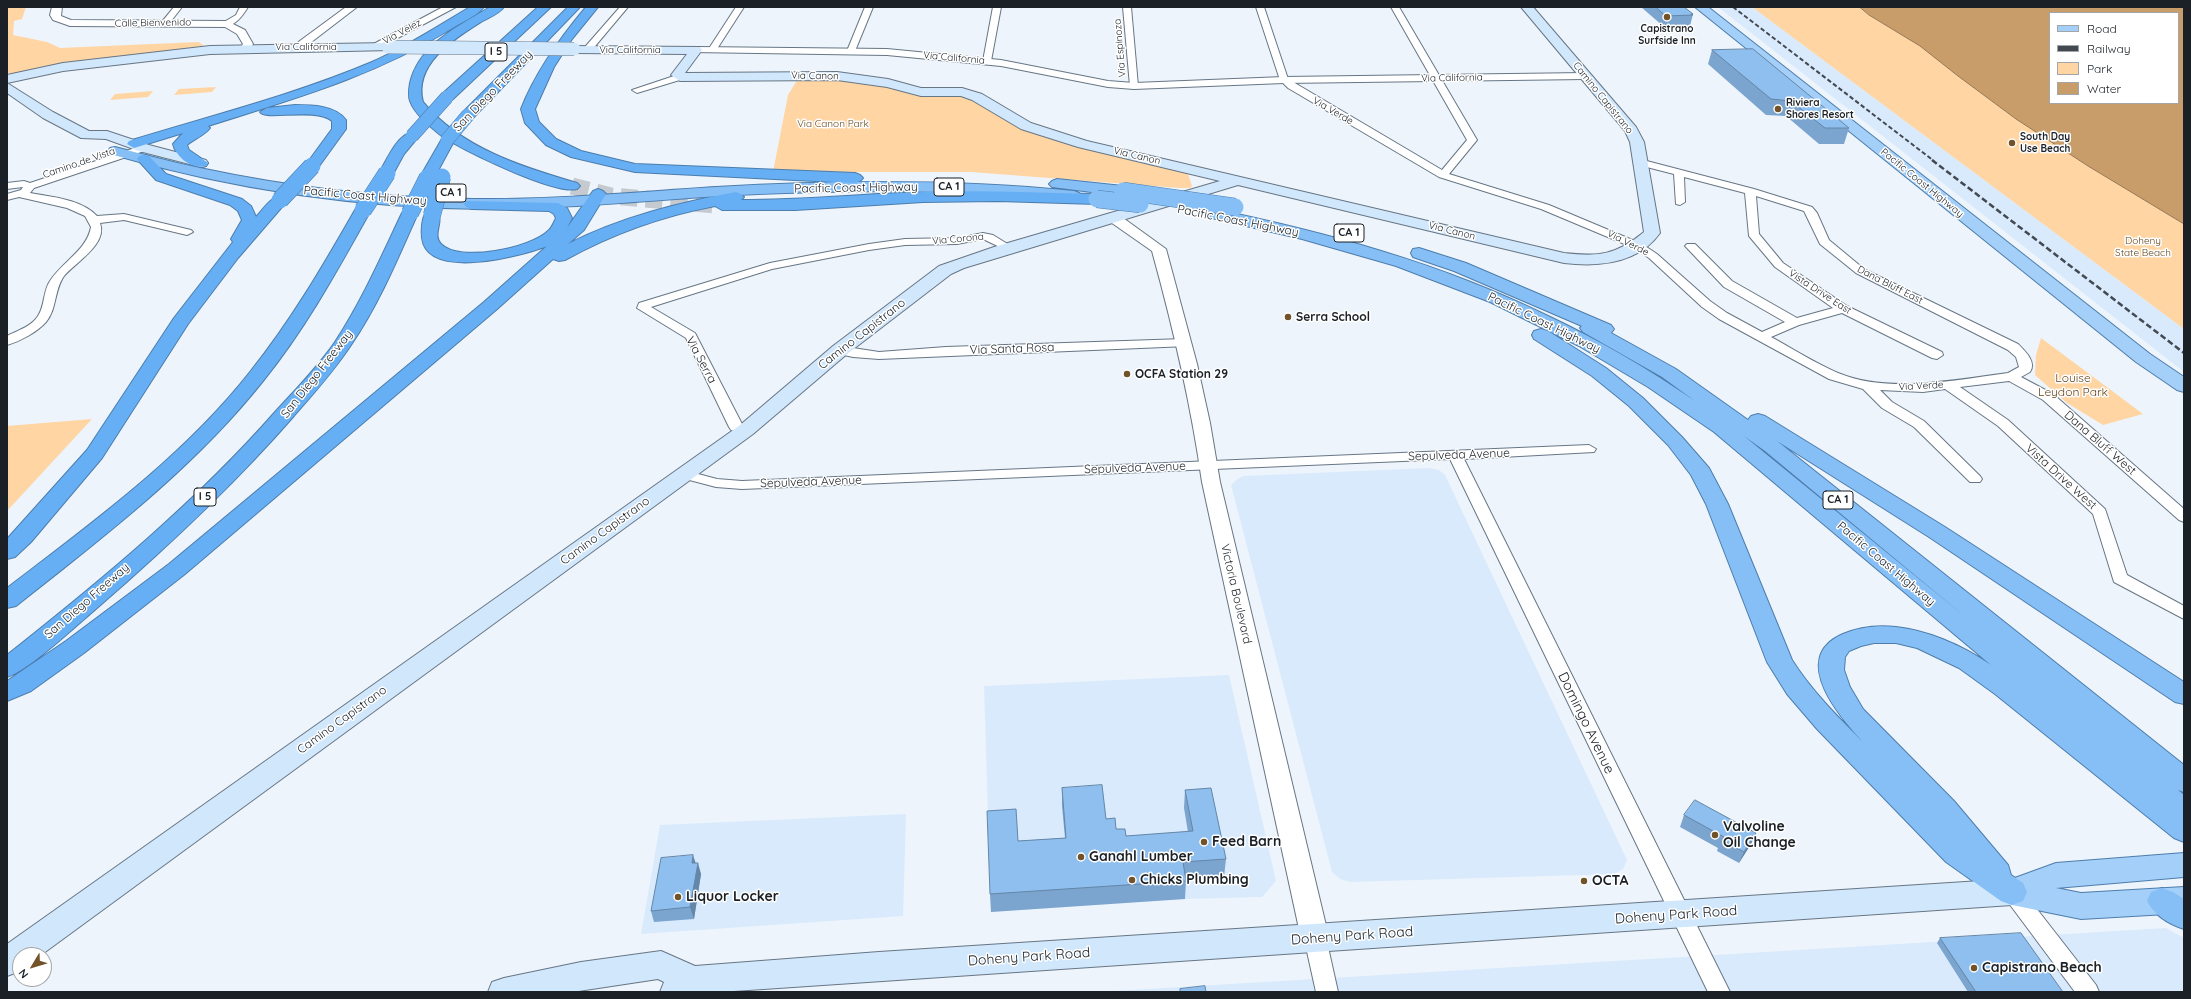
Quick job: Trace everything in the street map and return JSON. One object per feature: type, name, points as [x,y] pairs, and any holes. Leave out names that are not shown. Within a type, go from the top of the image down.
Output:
[{"type":"highway","points":[[232,254],[250,220],[246,209],[236,202],[161,177],[133,151],[322,86],[377,64],[417,44],[478,7]]},
{"type":"highway","points":[[498,7],[456,35],[430,56],[421,70],[416,85],[416,101],[436,125],[470,146],[516,168],[572,186]]},
{"type":"highway","name":"San Diego Freeway","points":[[7,600],[77,546],[152,482],[198,440],[243,392],[285,340],[318,290],[398,152],[447,97],[545,7]]},
{"type":"highway","name":"San Diego Freeway","points":[[7,668],[83,607],[192,511],[276,424],[342,346],[371,296],[410,213],[435,177],[444,152],[468,115],[574,7]]},
{"type":"highway","points":[[592,7],[567,37],[532,96],[528,110],[532,123],[551,142],[576,154],[635,168],[855,178]]},
{"type":"highway","points":[[7,552],[23,537],[95,454],[180,322],[232,254],[312,166],[334,138],[339,130],[340,124],[336,117],[310,110],[285,110],[231,119],[197,131],[180,144],[180,148],[201,163]]},
{"type":"highway","name":"Pacific Coast Highway","points":[[133,151],[202,174],[254,184],[358,196],[472,204],[800,188],[944,187],[1032,192],[1209,213],[1309,234],[1392,259],[1519,309],[1585,342],[1670,393],[1721,428],[2179,816]]},
{"type":"highway","name":"Pacific Coast Highway","points":[[201,163],[278,177],[395,189],[467,194],[596,197],[855,178],[1005,181],[1083,186],[1235,207],[1328,227],[1410,250],[1460,267],[1593,330],[1670,373],[1704,396],[1772,447],[2184,781]]},
{"type":"highway","points":[[435,177],[430,240],[434,247],[443,253],[464,257],[498,256],[527,248],[553,236],[564,218],[561,211],[552,206],[472,204]]},
{"type":"highway","points":[[530,272],[583,242],[614,228],[657,214],[704,202],[800,188]]},
{"type":"highway","points":[[722,205],[795,204],[923,197],[998,196],[1097,199]]},
{"type":"highway","points":[[7,692],[22,684],[74,647],[177,569],[530,272],[578,227],[596,197]]},
{"type":"highway","points":[[1392,259],[1557,344],[1599,372],[1655,420],[1701,473],[1717,504],[1780,662],[1796,687],[1826,722],[1956,854],[2012,892]]},
{"type":"highway","points":[[1460,267],[1598,325],[1656,356],[1937,532],[2184,694]]},
{"type":"highway","points":[[2012,892],[1944,809],[1854,716],[1837,688],[1831,670],[1832,656],[1840,645],[1856,638],[1874,635],[1896,635],[1924,641],[1968,662],[2179,816]]},
{"type":"main road","name":"Camino Capistrano","points":[[1527,7],[1631,130],[1637,142],[1639,162],[1652,233],[1638,246]]},
{"type":"main road","name":"Pacific Coast Highway","points":[[1701,7],[2144,358],[2184,386]]},
{"type":"main road","name":"Via California","points":[[7,79],[87,64],[179,52],[245,48],[388,47],[696,50]]},
{"type":"main road","points":[[680,77],[678,75],[696,50]]},
{"type":"main road","name":"Via Canon","points":[[680,77],[837,76],[888,83],[921,92],[962,92],[978,97],[1026,126],[1048,134],[1564,258],[1589,261],[1611,260],[1638,246]]},
{"type":"main road","points":[[7,87],[48,116],[86,135],[107,135],[133,151]]},
{"type":"main road","points":[[86,135],[90,141],[133,151]]},
{"type":"main road","name":"Pacific Coast Highway","points":[[133,151],[201,163]]},
{"type":"main road","points":[[1178,166],[1200,176],[1206,184],[1204,191],[1283,190]]},
{"type":"main road","name":"Camino Capistrano","points":[[7,962],[682,474],[746,430],[840,350],[945,270],[958,264],[1008,248],[1240,180]]},
{"type":"main road","name":"Pacific Coast Highway","points":[[2144,358],[2184,400]]},
{"type":"main road","name":"Doheny Park Road","points":[[2012,892],[2056,875],[2184,865]]},
{"type":"main road","name":"Doheny Park Road","points":[[504,992],[581,976],[661,965],[685,986],[879,966],[2012,892],[2080,906],[2177,906]]},
{"type":"street","name":"Calle Bienvenido","points":[[57,7],[55,15],[57,18],[70,23],[228,24]]},
{"type":"street","points":[[165,23],[178,7]]},
{"type":"street","points":[[244,7],[239,16],[228,24],[241,32],[248,44],[245,48]]},
{"type":"street","points":[[297,48],[352,7]]},
{"type":"street","name":"Via Velez","points":[[373,47],[452,7]]},
{"type":"street","points":[[588,49],[624,7]]},
{"type":"street","points":[[712,50],[740,7]]},
{"type":"street","points":[[851,51],[869,7]]},
{"type":"street","points":[[987,61],[997,7]]},
{"type":"street","name":"Via Espinoza","points":[[1127,7],[1134,86]]},
{"type":"street","points":[[1260,7],[1286,82]]},
{"type":"street","points":[[1395,7],[1435,79],[1472,140],[1443,175]]},
{"type":"street","name":"Via California","points":[[696,50],[851,51],[987,61],[1108,84],[1134,86],[1253,82],[1308,83],[1318,80],[1585,76]]},
{"type":"street","name":"Via Canon","points":[[637,90],[680,77]]},
{"type":"street","name":"Via Verde","points":[[1286,82],[1443,175],[1545,207],[1638,246],[1653,256],[1706,304],[1760,337],[1822,371],[1850,382],[1868,386],[1916,388],[2011,377]]},
{"type":"street","name":"Camino de Vista","points":[[25,188],[133,151]]},
{"type":"street","name":"Camino de Vista","points":[[7,197],[25,188],[133,151]]},
{"type":"street","name":"Dana Bluff East","points":[[1639,162],[1750,191],[1808,209],[1812,212],[1824,242],[1860,271],[2006,340],[2022,354],[2026,362],[2025,369],[2018,375],[2011,377]]},
{"type":"street","points":[[1679,172],[1680,202]]},
{"type":"street","name":"Camino de Vista","points":[[7,186],[25,188],[86,212],[94,220]]},
{"type":"street","name":"Vista Drive East","points":[[1750,191],[1753,234],[1779,265],[1843,309],[1937,355]]},
{"type":"street","points":[[7,341],[34,326],[43,318],[51,289],[58,278],[94,238],[97,228],[94,220],[124,217],[187,232]]},
{"type":"street","name":"Victoria Boulevard","points":[[1114,218],[1159,248],[1184,343],[1213,490],[1327,992]]},
{"type":"street","name":"Via Corona","points":[[646,305],[770,266],[869,247],[905,242],[958,241],[983,236],[989,237],[1008,248]]},
{"type":"street","points":[[1691,246],[1728,284],[1795,322]]},
{"type":"street","name":"Via Serra","points":[[646,305],[643,308],[691,336],[736,427],[746,430]]},
{"type":"street","points":[[1760,337],[1795,322],[1843,309]]},
{"type":"street","name":"Via Santa Rosa","points":[[840,350],[859,355],[881,355],[944,351],[1184,343]]},
{"type":"street","name":"Dana Bluff West","points":[[2011,377],[2048,397],[2184,517]]},
{"type":"street","name":"Vista Drive West","points":[[1948,385],[2003,423],[2100,512],[2120,578],[2184,613]]},
{"type":"street","points":[[1868,386],[1887,405],[1919,424],[1975,479]]},
{"type":"street","name":"Sepulveda Avenue","points":[[682,474],[716,483],[742,485],[1589,449]]},
{"type":"street","name":"Domingo Avenue","points":[[1455,455],[1718,992]]},
{"type":"street","points":[[2012,892],[2088,992]]},
{"type":"shaded area","points":[[1718,7],[1752,7],[2184,329],[2184,372]]},
{"type":"shaded area","points":[[1429,468],[1439,470],[1445,475],[1627,860],[1623,869],[1614,874],[1351,882],[1340,879],[1332,872],[1231,485],[1243,476]]},
{"type":"shaded area","points":[[1229,675],[1276,881],[1262,897],[1185,899],[991,912],[984,686]]},
{"type":"shaded area","points":[[906,814],[903,916],[641,934],[660,825]]},
{"type":"shaded area","points":[[2166,928],[2184,938],[2184,992],[1097,992]]},
{"type":"green space","points":[[7,7],[26,7],[22,19],[14,21],[13,35],[47,42],[60,48],[199,42],[204,46],[73,62],[10,74],[7,72]]},
{"type":"green space","name":"Doheny State Beach","points":[[1752,7],[1860,7],[1869,15],[1920,46],[2016,119],[2088,166],[2184,224],[2184,329]]},
{"type":"green space","name":"Via Canon Park","points":[[799,77],[838,77],[887,86],[913,94],[970,97],[1016,123],[1130,159],[1188,174],[1192,186],[1190,188],[1180,188],[971,172],[773,172],[788,95]]},
{"type":"green space","points":[[216,87],[212,92],[174,95],[179,89]]},
{"type":"green space","points":[[153,91],[148,97],[110,100],[115,94]]},
{"type":"green space","name":"Louise Leydon Park","points":[[2041,338],[2143,414],[2103,425],[2067,403],[2035,375],[2036,355]]},
{"type":"green space","points":[[92,419],[7,511],[7,426]]},
{"type":"water","points":[[1860,7],[2184,7],[2184,224],[2088,166],[2016,119],[1920,46],[1869,15]]},
{"type":"building","points":[[1656,7],[1684,7],[1693,15],[1666,16]]},
{"type":"building","points":[[1753,49],[1849,128],[1825,128],[1791,101],[1771,99],[1712,50]]},
{"type":"building","points":[[1102,785],[1106,819],[1115,818],[1116,829],[1125,829],[1126,836],[1193,831],[1185,790],[1211,788],[1226,859],[1183,862],[1186,881],[990,894],[987,811],[1016,809],[1018,841],[1066,838],[1062,788]]},
{"type":"building","points":[[1695,800],[1756,833],[1744,852],[1722,840],[1724,837],[1684,815]]},
{"type":"building","name":"Liquor Locker","points":[[693,855],[692,863],[698,863],[690,907],[651,911],[661,858]]},
{"type":"building","points":[[2021,933],[2063,992],[1976,992],[1940,938]]},
{"type":"building","points":[[1205,986],[1206,992],[1180,992],[1180,989]]},
{"type":"tunnel","points":[[572,186],[611,196],[716,205]]},
{"type":"railway","points":[[1733,7],[1934,161]]},
{"type":"railway","points":[[1932,160],[2184,353]]},
{"type":"place","name":"Capistrano Surfside Inn","points":[[1667,17]]},
{"type":"place","name":"Riviera Shores Resort","points":[[1778,109]]},
{"type":"place","name":"South Day Use Beach","points":[[2012,143]]},
{"type":"place","name":"Serra School","points":[[1288,317]]},
{"type":"place","name":"OCFA Station 29","points":[[1127,374]]},
{"type":"place","name":"Valvoline Oil Change","points":[[1715,835]]},
{"type":"place","name":"Feed Barn","points":[[1204,842]]},
{"type":"place","name":"Ganahl Lumber","points":[[1081,857]]},
{"type":"place","name":"Chicks Plumbing","points":[[1132,880]]},
{"type":"place","name":"OCTA","points":[[1584,881]]},
{"type":"place","name":"Liquor Locker","points":[[678,897]]},
{"type":"place","name":"Capistrano Beach","points":[[1974,968]]}]
